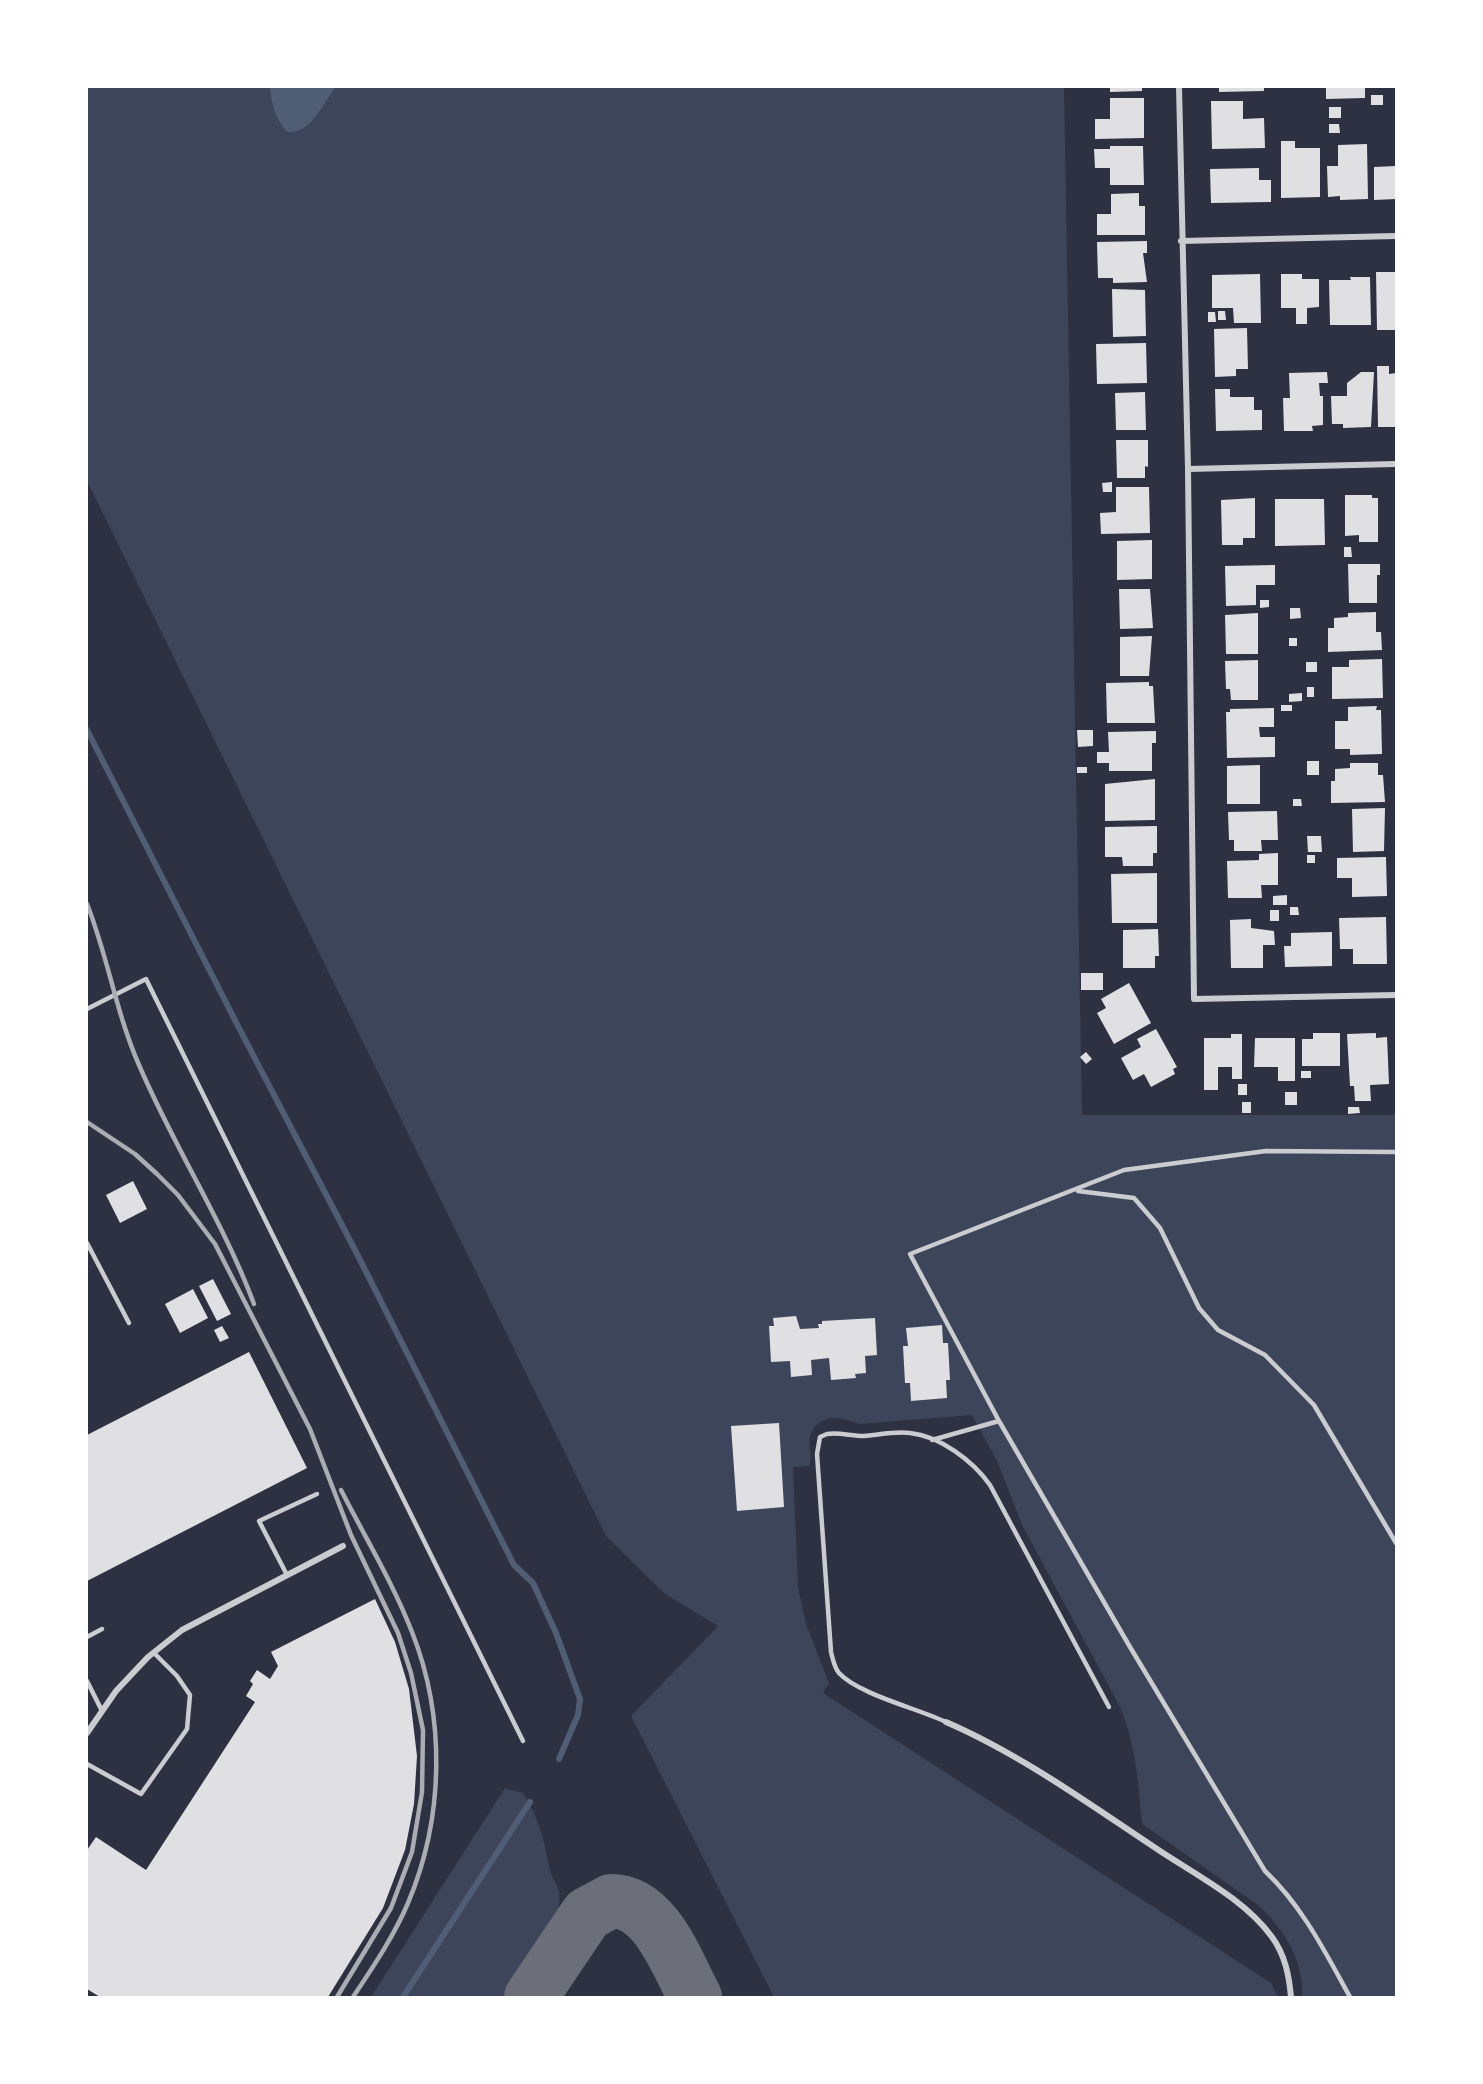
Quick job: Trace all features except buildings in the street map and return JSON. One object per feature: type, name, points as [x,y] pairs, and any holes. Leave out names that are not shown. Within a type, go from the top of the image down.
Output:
[{"type":"street","points":[[1179,87],[1188,469],[1194,999],[1396,994]]},
{"type":"street","points":[[1181,241],[1396,236]]},
{"type":"street","points":[[1188,469],[1396,464]]},
{"type":"street","points":[[87,1733],[117,1691],[154,1653],[182,1630],[343,1546]]},
{"type":"street","points":[[946,1722],[981,1738],[1043,1775],[1228,1897],[1271,1936],[1282,1955],[1290,1978],[1291,1997]]},
{"type":"lane","points":[[87,1009],[146,979],[523,1741]]},
{"type":"lane","points":[[1350,1997],[1306,1919],[1285,1889],[1265,1871],[1130,1647],[999,1421],[910,1254],[1124,1170],[1266,1151],[1396,1152]]},
{"type":"lane","points":[[1075,1190],[1134,1198],[1160,1228],[1199,1308],[1218,1330],[1264,1355],[1314,1406],[1396,1543]]},
{"type":"lane","points":[[87,1243],[129,1323]]},
{"type":"lane","points":[[932,1440],[999,1421]]},
{"type":"lane","points":[[946,1722],[856,1685],[839,1673],[834,1666],[831,1652],[817,1454],[820,1437],[833,1433],[862,1436],[909,1432],[932,1440],[972,1464],[990,1485],[1109,1707]]},
{"type":"lane","points":[[288,1575],[259,1521],[317,1494]]},
{"type":"lane","points":[[87,1637],[102,1629]]},
{"type":"lane","points":[[87,1764],[141,1794],[187,1729],[190,1695],[177,1676],[154,1653]]},
{"type":"lane","points":[[87,1681],[102,1712]]},
{"type":"shaded area","points":[[87,87],[1064,87],[1082,1115],[1396,1115],[1396,1997],[1302,1997],[1302,1983],[1296,1958],[1284,1935],[1258,1905],[1142,1824],[1133,1749],[1125,1719],[1022,1525],[998,1463],[972,1415],[859,1424],[845,1419],[830,1418],[813,1429],[810,1437],[809,1466],[793,1467],[798,1588],[806,1624],[829,1683],[823,1693],[1271,1983],[1278,1997],[774,1997],[631,1716],[718,1626],[665,1594],[606,1536],[87,481]]},
{"type":"shaded area","points":[[270,87],[336,87],[310,123],[296,131],[287,132],[275,111]]},
{"type":"shaded area","points":[[505,1788],[523,1793],[533,1811],[559,1891],[556,1918],[542,1947],[507,1997],[371,1997]]},
{"type":"waterway","points":[[87,730],[355,1250],[514,1565],[533,1583],[556,1633],[580,1699],[578,1715],[559,1759]]},
{"type":"waterway","points":[[403,1997],[530,1802]]},
{"type":"taxiway","points":[[531,1997],[587,1914],[611,1901],[627,1904],[641,1911],[653,1923],[672,1952],[695,1997]]},
{"type":"railway","points":[[87,904],[124,1025],[139,1065],[228,1243],[254,1304]]},
{"type":"railway","points":[[87,1122],[135,1154],[157,1174],[178,1195],[215,1244],[310,1429],[351,1535],[398,1633],[411,1673],[423,1730],[422,1792],[412,1852],[391,1908],[337,1997]]},
{"type":"railway","points":[[341,1490],[388,1578],[412,1632],[431,1699],[436,1768],[429,1837],[420,1870],[396,1927],[353,1997]]}]
